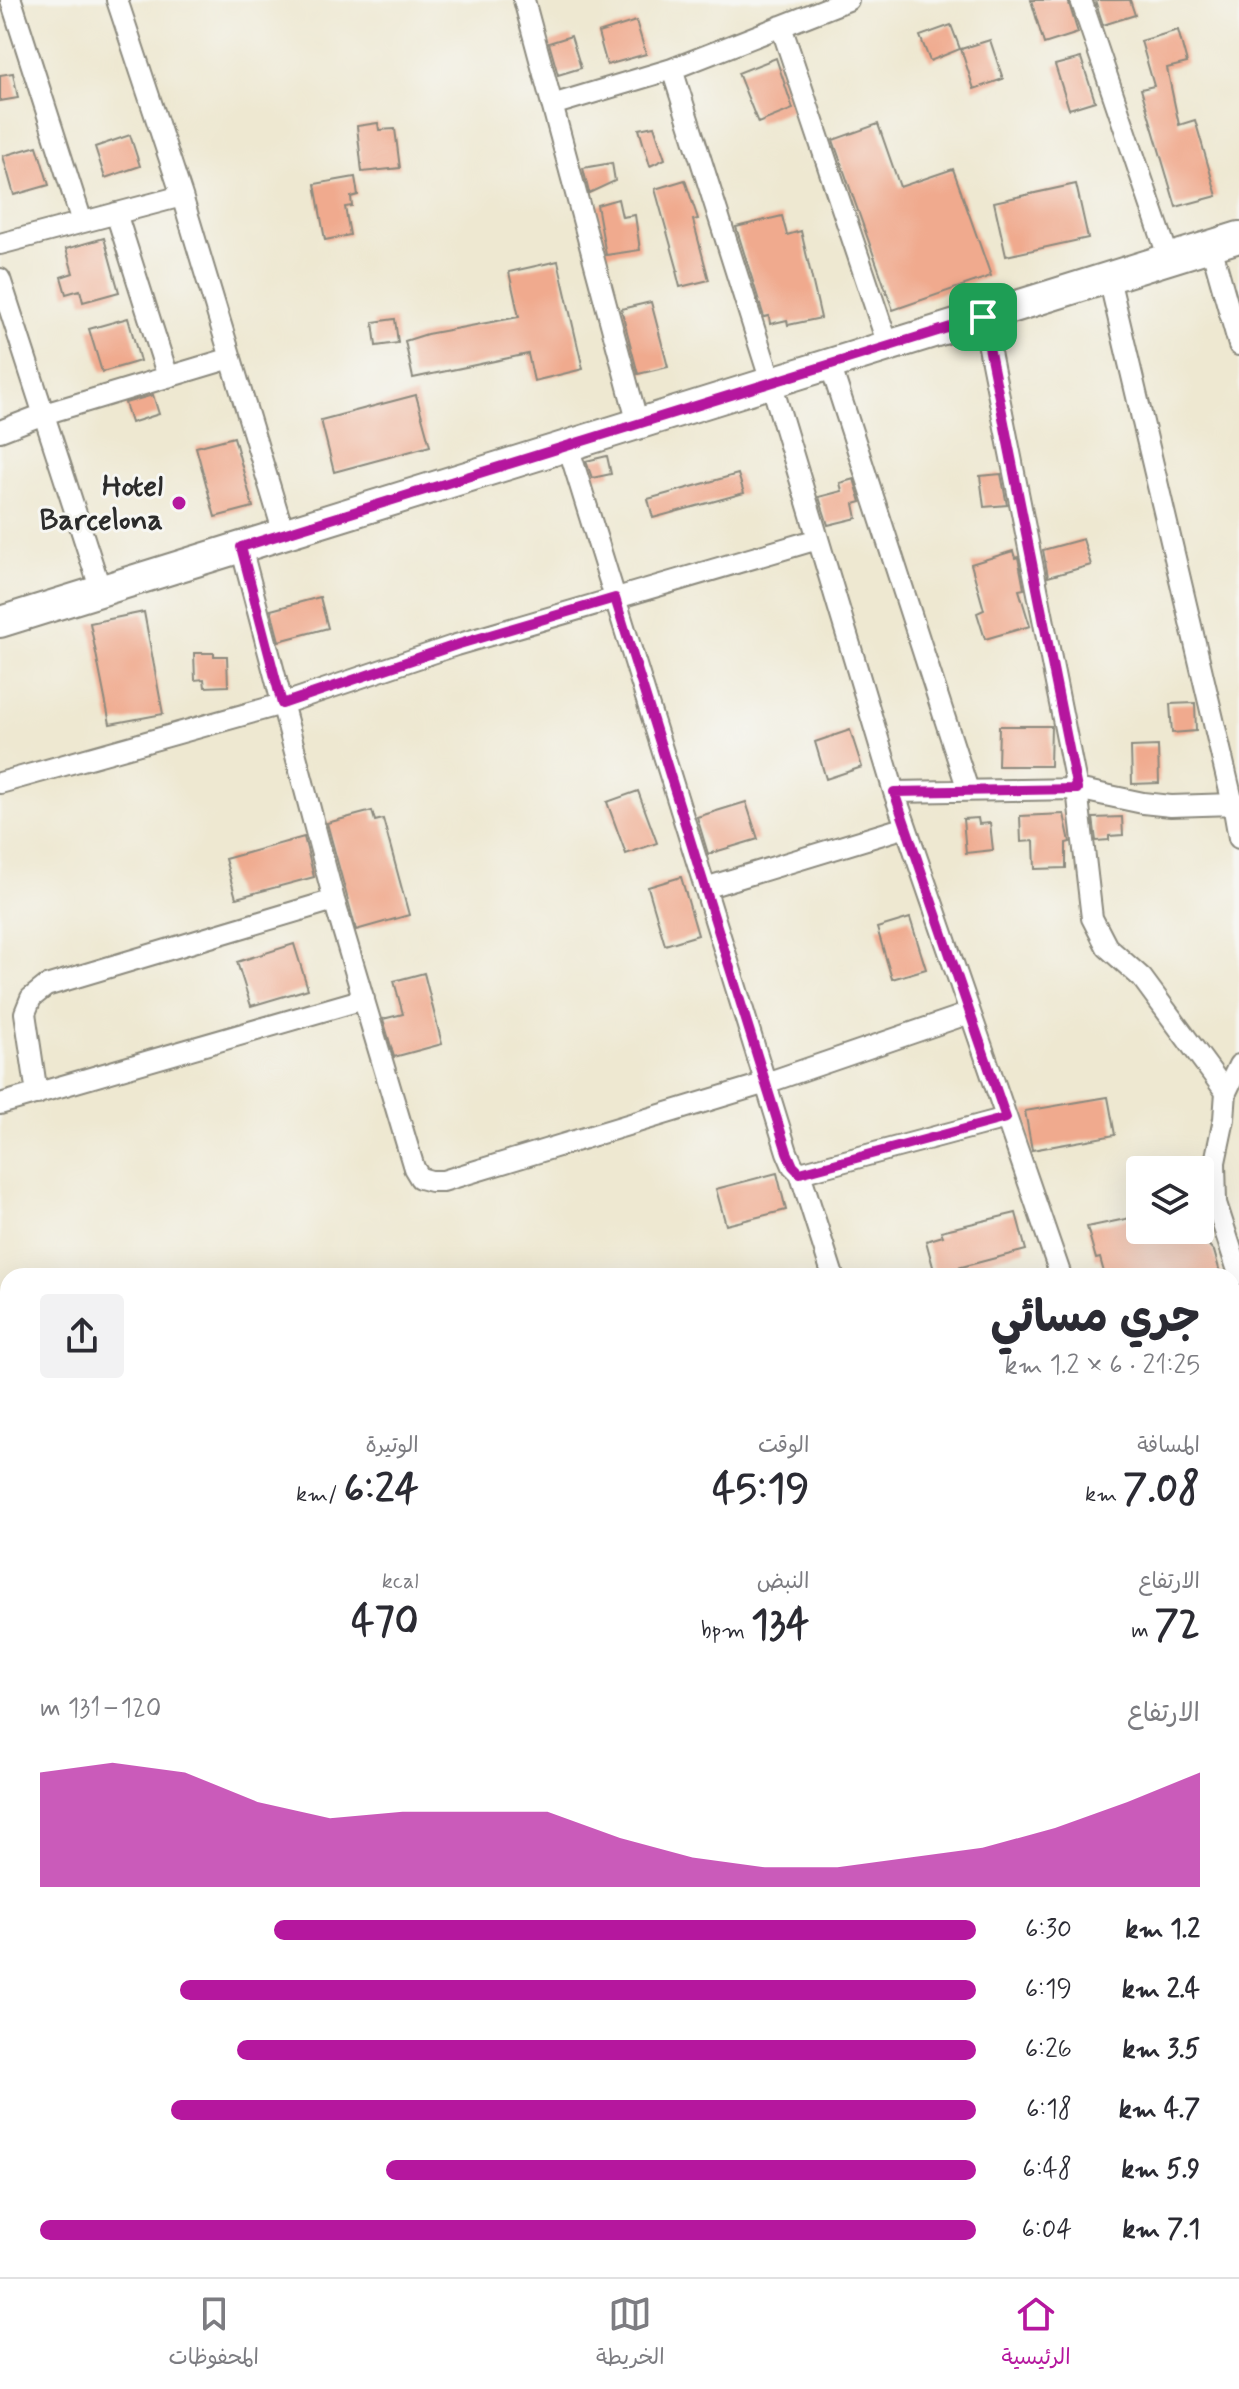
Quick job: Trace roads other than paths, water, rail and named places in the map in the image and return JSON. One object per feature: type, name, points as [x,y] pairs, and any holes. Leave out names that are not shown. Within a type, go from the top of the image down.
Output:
[{"type":"main road","points":[[0,622],[1225,242]]},
{"type":"street","points":[[11,0],[82,222]]},
{"type":"street","points":[[117,0],[182,196],[284,534]]},
{"type":"street","points":[[524,0],[638,424]]},
{"type":"street","points":[[552,105],[672,69],[848,0]]},
{"type":"street","points":[[1081,0],[1169,259]]},
{"type":"street","points":[[781,26],[888,345]]},
{"type":"street","points":[[672,69],[771,382],[894,792],[1058,1268]]},
{"type":"street","points":[[0,244],[182,196]]},
{"type":"street","points":[[116,213],[168,377]]},
{"type":"street","points":[[1225,242],[1239,345]]},
{"type":"street","points":[[1109,278],[1236,804],[1239,838]]},
{"type":"street","points":[[0,279],[101,591]]},
{"type":"street","points":[[983,317],[1077,789],[1092,918],[1107,947],[1142,978],[1226,1092]]},
{"type":"street","points":[[0,431],[44,414],[231,358]]},
{"type":"street","points":[[830,364],[968,790]]},
{"type":"street","points":[[568,446],[787,1152],[800,1173],[830,1268]]},
{"type":"street","points":[[0,783],[282,704],[456,645],[818,539]]},
{"type":"street","points":[[241,547],[334,900],[414,1168],[420,1178],[443,1181],[766,1083],[970,1013]]},
{"type":"street","points":[[894,792],[1077,789],[1171,806],[1236,804]]},
{"type":"street","points":[[705,888],[906,827]]},
{"type":"street","points":[[37,1094],[25,1013],[31,998],[46,986],[334,900]]},
{"type":"street","points":[[0,1104],[364,999]]},
{"type":"street","points":[[1237,1268],[1216,1203],[1215,1162],[1226,1092],[1239,1065]]},
{"type":"street","points":[[800,1173],[1006,1118]]},
{"type":"place","name":"Hotel Barcelona","points":[[179,503]]}]
